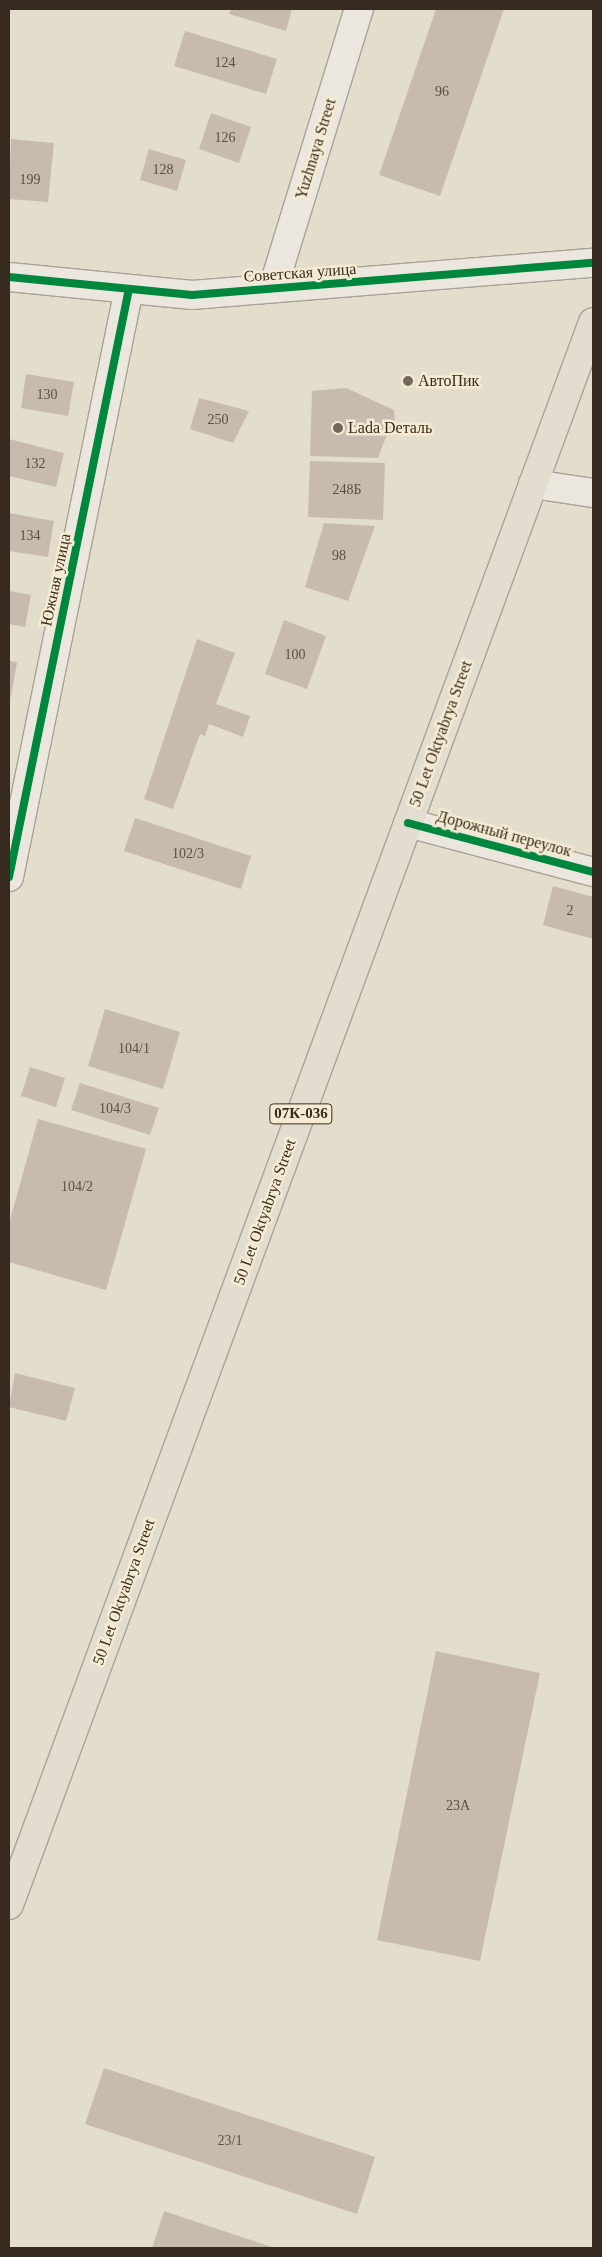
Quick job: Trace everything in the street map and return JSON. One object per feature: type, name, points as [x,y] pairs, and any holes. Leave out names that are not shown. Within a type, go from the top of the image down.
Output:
[{"type":"main road","name":"50 Let Oktyabrya Street","points":[[9,1905],[592,326]]},
{"type":"street","name":"Yuzhnaya Street","points":[[273,288],[359,9]]},
{"type":"street","name":"Советская улица","points":[[9,277],[192,294],[593,263]]},
{"type":"street","name":"Южная улица","points":[[9,877],[129,288]]},
{"type":"street","points":[[534,484],[593,493]]},
{"type":"street","name":"Дорожный переулок","points":[[408,823],[593,872]]},
{"type":"building","points":[[231,9],[292,9],[286,31],[229,14]]},
{"type":"building","points":[[436,9],[504,9],[440,196],[379,175]]},
{"type":"building","points":[[185,31],[277,59],[266,94],[174,66]]},
{"type":"building","points":[[211,113],[251,127],[239,163],[199,149]]},
{"type":"building","points":[[11,139],[54,143],[48,202],[9,199]]},
{"type":"building","points":[[149,149],[186,160],[177,191],[140,180]]},
{"type":"building","points":[[26,374],[74,382],[68,416],[21,408]]},
{"type":"building","points":[[346,388],[394,410],[395,427],[386,437],[378,458],[310,456],[312,391]]},
{"type":"building","points":[[199,398],[249,411],[233,443],[190,429]]},
{"type":"building","points":[[9,439],[64,453],[56,487],[9,476]]},
{"type":"building","points":[[310,461],[385,463],[383,520],[308,517]]},
{"type":"building","points":[[9,513],[54,521],[48,557],[9,551]]},
{"type":"building","points":[[324,523],[375,526],[348,601],[305,587]]},
{"type":"building","points":[[9,591],[31,595],[25,627],[9,624]]},
{"type":"building","points":[[284,620],[326,636],[307,689],[265,674]]},
{"type":"building","points":[[197,639],[235,653],[216,704],[250,716],[243,737],[209,724],[205,736],[200,734],[173,809],[144,799]]},
{"type":"building","points":[[9,661],[17,662],[11,697],[9,697]]},
{"type":"building","points":[[135,818],[251,856],[241,889],[124,851]]},
{"type":"building","points":[[553,886],[593,897],[593,939],[543,925]]},
{"type":"building","points":[[105,1009],[180,1032],[163,1089],[88,1066]]},
{"type":"building","points":[[30,1067],[65,1078],[56,1107],[21,1096]]},
{"type":"building","points":[[80,1083],[159,1108],[150,1135],[71,1110]]},
{"type":"building","points":[[38,1119],[146,1149],[106,1290],[9,1262],[9,1224]]},
{"type":"building","points":[[15,1373],[75,1388],[66,1421],[9,1407]]},
{"type":"building","points":[[436,1651],[540,1673],[480,1961],[377,1940]]},
{"type":"building","points":[[104,2068],[375,2157],[357,2214],[85,2124]]},
{"type":"building","points":[[164,2211],[275,2248],[152,2248]]},
{"type":"cycle path","points":[[9,277],[192,295],[593,263]]},
{"type":"cycle path","points":[[9,877],[129,289]]},
{"type":"cycle path","points":[[408,823],[593,872]]},
{"type":"place","name":"АвтоПик","points":[[408,381]]},
{"type":"place","name":"Lada Dеталь","points":[[338,428]]}]
